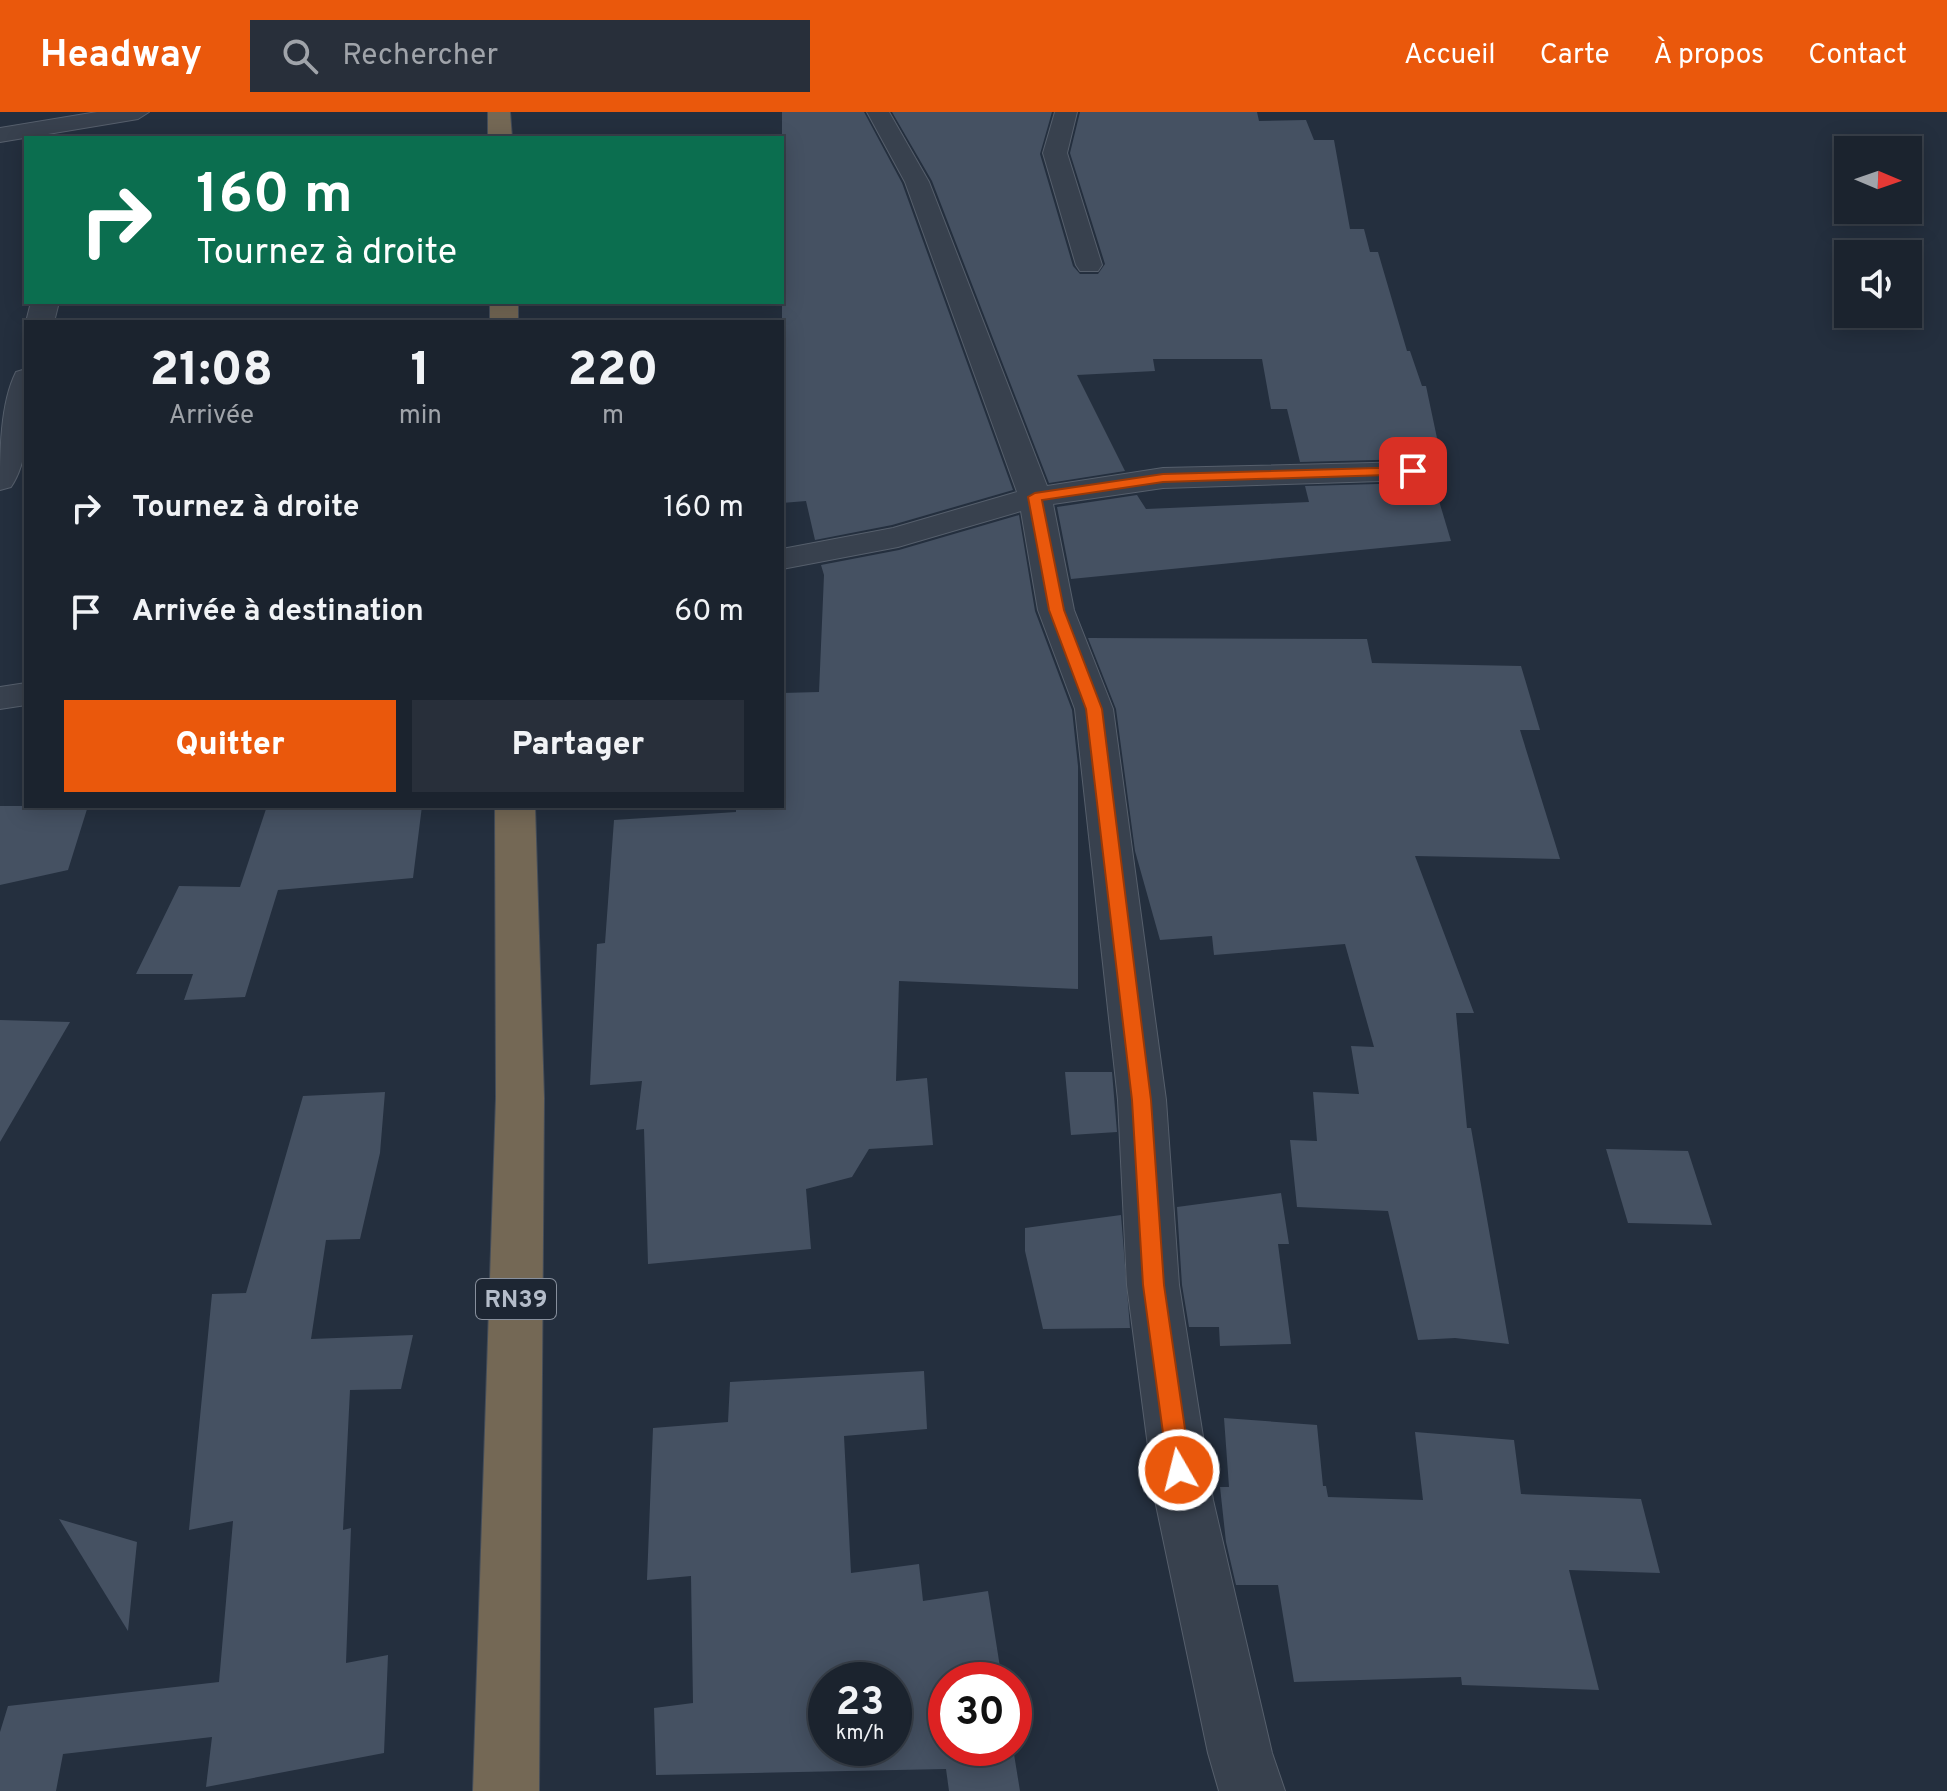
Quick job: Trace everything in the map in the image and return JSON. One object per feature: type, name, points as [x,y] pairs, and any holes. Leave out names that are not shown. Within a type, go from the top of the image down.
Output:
[{"type":"highway","points":[[499,112],[500,136]]},
{"type":"highway","name":"RN39","points":[[506,1791],[520,1098],[515,808]]},
{"type":"street","points":[[0,135],[95,129],[138,112]]},
{"type":"street","points":[[878,112],[917,182],[1035,497],[1056,610],[1094,709],[1142,1100],[1153,1285],[1184,1500],[1240,1753],[1252,1791]]},
{"type":"street","points":[[1066,112],[1055,153],[1089,265]]},
{"type":"street","points":[[0,480],[24,386]]},
{"type":"street","points":[[784,559],[898,537],[1035,497],[1163,478],[1413,471]]},
{"type":"street","points":[[0,698],[24,694]]},
{"type":"building","points":[[782,112],[864,112],[902,183],[1013,490],[892,525],[815,540],[806,501],[784,503]]},
{"type":"building","points":[[892,112],[1052,112],[1040,154],[1073,266],[1080,274],[1098,274],[1105,264],[1070,153],[1080,112],[1257,112],[1259,121],[1306,120],[1314,140],[1334,140],[1350,229],[1364,229],[1370,252],[1378,252],[1407,351],[1410,351],[1422,386],[1426,386],[1441,457],[1426,458],[1428,465],[1413,459],[1300,462],[1287,409],[1271,409],[1262,359],[1153,359],[1155,371],[1077,375],[1125,471],[1049,483],[932,181]]},
{"type":"building","points":[[1431,474],[1451,541],[1071,579],[1057,507],[1137,495],[1146,509],[1309,502],[1305,486],[1414,483],[1425,481]]},
{"type":"building","points":[[1019,515],[1035,611],[1072,710],[1078,766],[1078,989],[899,981],[896,1081],[927,1078],[933,1145],[869,1149],[852,1177],[806,1189],[811,1249],[648,1264],[644,1129],[636,1130],[642,1081],[590,1085],[597,944],[605,943],[614,820],[736,812],[736,808],[784,808],[784,693],[819,692],[824,575],[821,565],[899,550]]},
{"type":"building","points":[[1088,638],[1367,639],[1372,663],[1521,666],[1540,730],[1520,730],[1560,859],[1415,856],[1474,1013],[1456,1013],[1467,1128],[1471,1128],[1509,1344],[1455,1338],[1418,1340],[1388,1211],[1297,1207],[1290,1140],[1317,1141],[1313,1092],[1359,1094],[1351,1046],[1374,1047],[1345,944],[1214,955],[1212,936],[1160,940],[1135,851],[1116,709]]},
{"type":"building","points":[[0,806],[87,808],[68,870],[0,885]]},
{"type":"building","points":[[266,808],[422,808],[413,878],[278,890],[245,997],[184,1000],[193,974],[136,974],[179,886],[240,887]]},
{"type":"building","points":[[0,1020],[70,1022],[0,1142]]},
{"type":"building","points":[[1065,1072],[1112,1072],[1117,1132],[1071,1135]]},
{"type":"building","points":[[385,1092],[380,1153],[360,1239],[326,1240],[311,1339],[413,1335],[401,1389],[350,1390],[343,1530],[351,1528],[346,1663],[388,1655],[384,1753],[206,1787],[212,1737],[63,1754],[56,1791],[0,1791],[0,1732],[8,1706],[219,1682],[233,1521],[189,1530],[212,1294],[246,1293],[303,1096]]},
{"type":"building","points":[[1606,1149],[1688,1151],[1712,1225],[1628,1223]]},
{"type":"building","points":[[1281,1193],[1289,1244],[1278,1244],[1291,1344],[1220,1346],[1219,1327],[1189,1327],[1182,1285],[1177,1207]]},
{"type":"building","points":[[1121,1215],[1130,1328],[1043,1329],[1025,1251],[1025,1228]]},
{"type":"building","points":[[924,1371],[927,1429],[844,1436],[851,1573],[919,1564],[923,1601],[988,1591],[999,1662],[928,1662],[928,1766],[1016,1766],[1020,1791],[949,1791],[946,1769],[656,1775],[654,1708],[693,1703],[691,1576],[647,1580],[653,1428],[728,1422],[730,1382]]},
{"type":"building","points":[[1224,1418],[1317,1425],[1323,1486],[1326,1486],[1328,1497],[1423,1500],[1415,1432],[1514,1440],[1521,1494],[1641,1499],[1660,1573],[1569,1570],[1599,1690],[1462,1685],[1461,1677],[1294,1682],[1278,1585],[1236,1585],[1226,1542],[1220,1487],[1229,1487]]},
{"type":"building","points":[[59,1519],[137,1542],[128,1631]]},
{"type":"route","points":[[1179,1470],[1153,1285],[1142,1100],[1094,709],[1056,610],[1035,497],[1163,478],[1413,471]]}]
